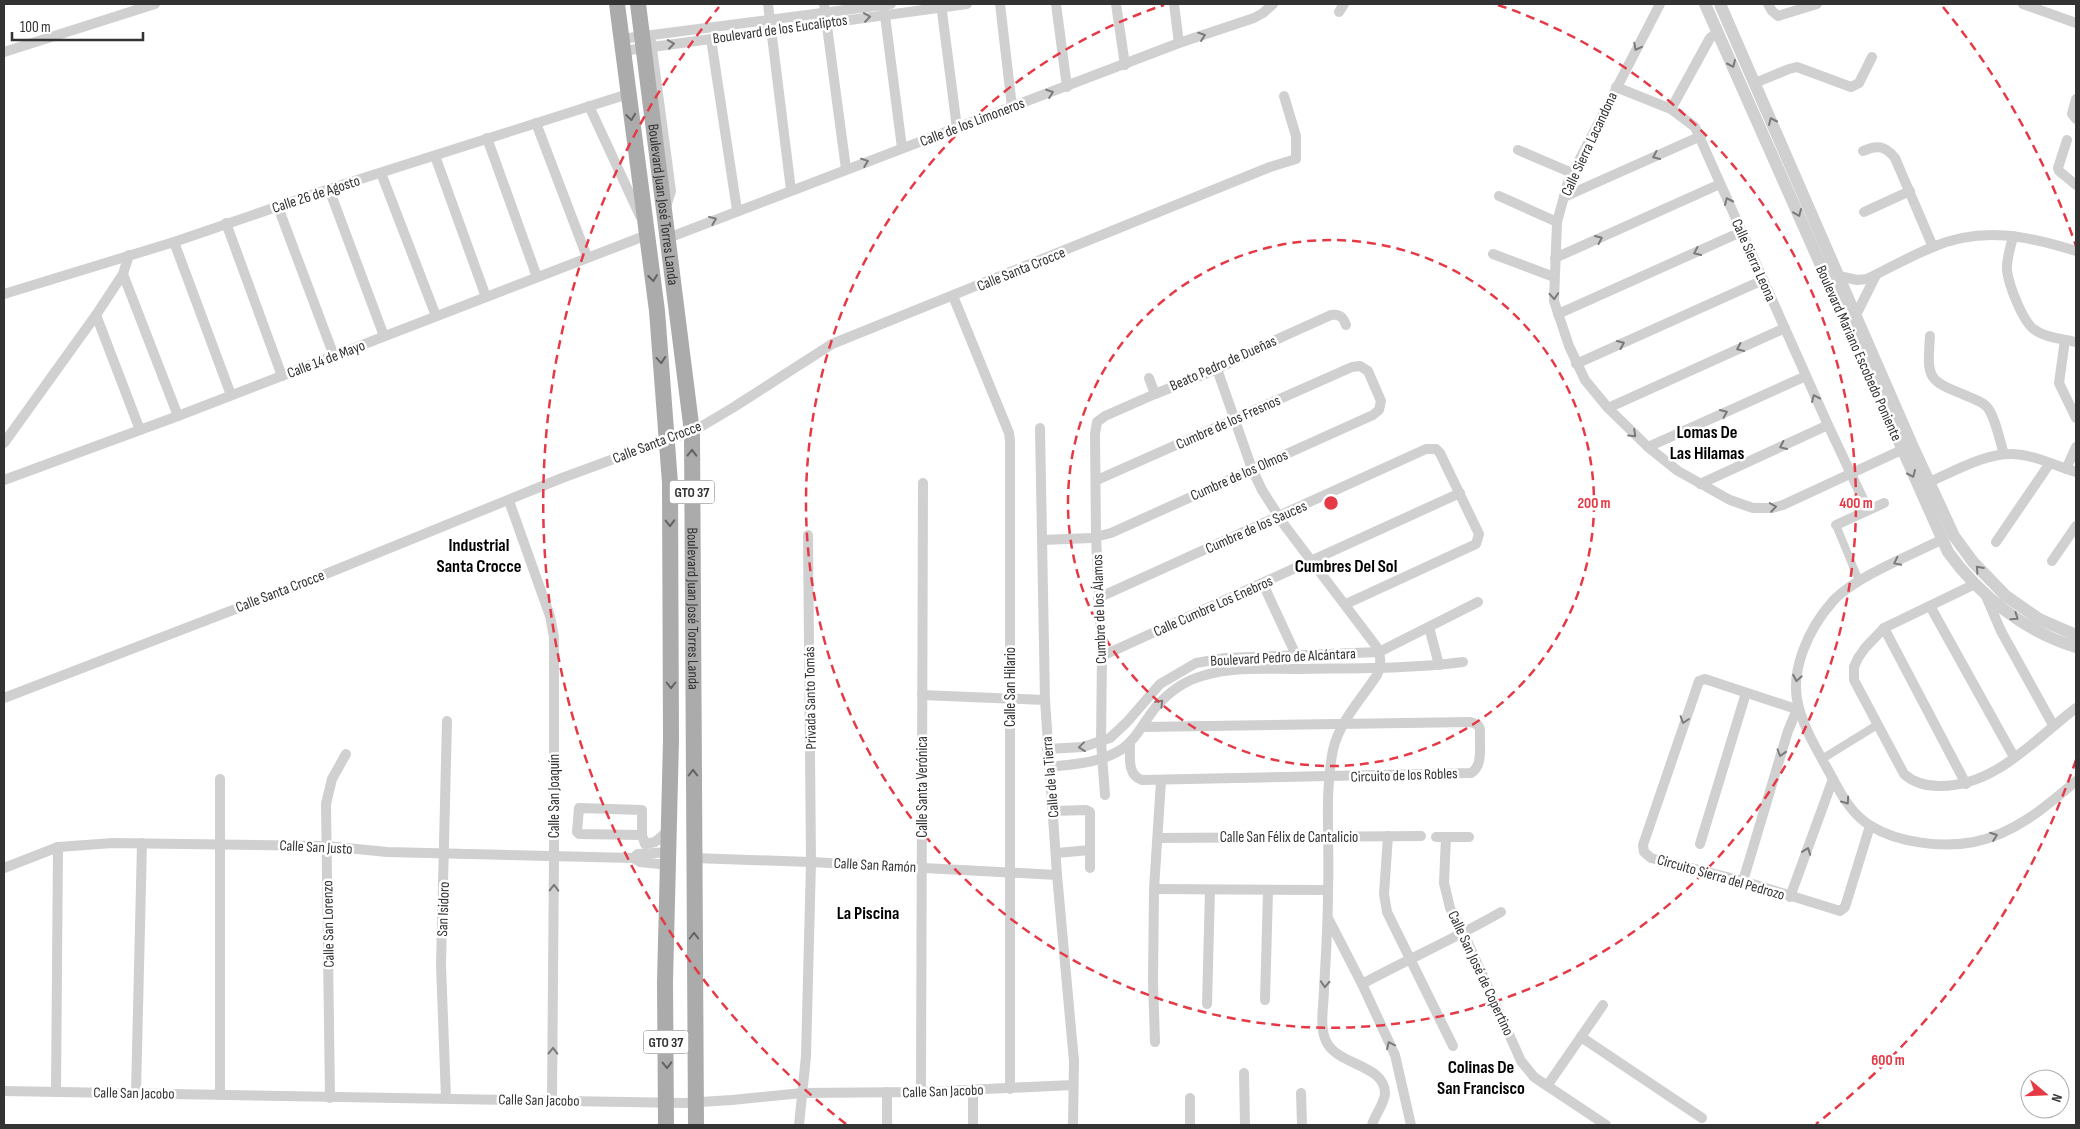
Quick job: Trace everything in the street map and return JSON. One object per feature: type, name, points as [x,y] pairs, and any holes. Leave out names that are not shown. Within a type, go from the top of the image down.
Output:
[{"type":"main road","name":"Boulevard Juan José Torres Landa","points":[[617,4],[657,311],[670,482],[670,829],[665,982],[666,1125]]},
{"type":"main road","name":"Boulevard Juan José Torres Landa","points":[[638,4],[647,41],[664,210],[692,432],[696,1125]]},
{"type":"street","points":[[4,52],[155,4]]},
{"type":"street","points":[[768,4],[791,190]]},
{"type":"street","name":"Boulevard de los Eucaliptos","points":[[647,41],[711,39],[825,13],[886,7],[967,4]]},
{"type":"street","points":[[1000,4],[1012,107]]},
{"type":"street","points":[[1056,4],[1067,87]]},
{"type":"street","points":[[1116,4],[1125,66]]},
{"type":"street","points":[[1174,4],[1179,44]]},
{"type":"street","name":"Calle de los Limoneros","points":[[668,238],[737,210],[1125,66],[1179,44],[1254,18],[1273,4]]},
{"type":"street","name":"Calle Sierra Lacandona","points":[[1660,4],[1572,172],[1557,222],[1554,301],[1576,364],[1585,380],[1608,408],[1648,447],[1678,471],[1742,505],[1772,508],[1783,505],[1907,448]]},
{"type":"street","name":"Boulevard Mariano Escobedo Poniente","points":[[1705,4],[1839,276],[1856,315],[1941,540],[1956,564],[1984,594],[2026,625],[2075,645]]},
{"type":"street","name":"Boulevard Mariano Escobedo Poniente","points":[[1720,4],[1755,83],[1780,155],[1907,448],[1930,482],[1947,522],[1962,548],[1991,582],[2006,596],[2075,645]]},
{"type":"street","points":[[1768,4],[1778,16],[1817,4]]},
{"type":"street","points":[[2023,4],[2053,9],[2076,23]]},
{"type":"street","points":[[941,5],[957,128]]},
{"type":"street","points":[[886,7],[902,148]]},
{"type":"street","points":[[825,13],[846,170]]},
{"type":"street","name":"Boulevard de los Eucaliptos","points":[[622,45],[770,25]]},
{"type":"street","points":[[1671,109],[1710,38],[1718,32]]},
{"type":"street","points":[[711,39],[737,210]]},
{"type":"street","points":[[1755,83],[1789,68],[1797,67],[1851,87],[1859,83],[1872,57]]},
{"type":"street","name":"Calle Sierra Leona","points":[[1616,86],[1671,109],[1692,123],[1701,136],[1741,232],[1868,510]]},
{"type":"street","name":"Calle 26 de Agosto","points":[[4,294],[174,242],[330,189],[628,94]]},
{"type":"street","name":"Calle Santa Crocce","points":[[4,698],[668,439],[692,432],[734,408],[832,344],[1237,180],[1296,159],[1296,136],[1284,96]]},
{"type":"street","points":[[2075,118],[2072,114],[2076,99]]},
{"type":"street","points":[[589,106],[646,232]]},
{"type":"street","points":[[536,123],[587,257]]},
{"type":"street","points":[[1564,197],[1701,136]]},
{"type":"street","points":[[487,138],[537,277]]},
{"type":"street","points":[[2067,140],[2058,168],[2076,185]]},
{"type":"street","points":[[1863,151],[1876,146],[1891,152],[1910,191],[1933,247]]},
{"type":"street","points":[[1518,150],[1572,172]]},
{"type":"street","points":[[435,156],[486,296]]},
{"type":"street","points":[[382,173],[436,316]]},
{"type":"street","points":[[1555,258],[1720,184]]},
{"type":"street","points":[[330,189],[384,336]]},
{"type":"street","points":[[1864,212],[1910,191]]},
{"type":"street","points":[[1499,196],[1557,222]]},
{"type":"street","points":[[278,207],[334,356]]},
{"type":"street","points":[[226,223],[282,376]]},
{"type":"street","name":"Calle 14 de Mayo","points":[[4,480],[334,356],[537,277],[646,232]]},
{"type":"street","points":[[1558,314],[1741,232]]},
{"type":"street","points":[[1839,276],[1858,280],[1876,275],[1933,247],[1969,237],[2013,236],[2042,240],[2076,251]]},
{"type":"street","points":[[2013,236],[2007,271],[2026,320],[2030,326],[2041,333],[2076,342]]},
{"type":"street","points":[[174,242],[231,395]]},
{"type":"street","points":[[1493,254],[1554,277]]},
{"type":"street","points":[[4,443],[96,315],[122,274],[129,255]]},
{"type":"street","points":[[122,274],[178,416]]},
{"type":"street","points":[[1856,315],[1876,275]]},
{"type":"street","points":[[1576,364],[1763,280]]},
{"type":"street","name":"Calle San Hilario","points":[[953,296],[1009,433],[1010,441],[1010,1089]]},
{"type":"street","name":"Beato Pedro de Dueñas","points":[[1097,422],[1105,416],[1217,369],[1331,315],[1337,314],[1342,317],[1346,325]]},
{"type":"street","points":[[96,315],[140,430]]},
{"type":"street","points":[[1608,408],[1785,328]]},
{"type":"street","points":[[1930,336],[1929,368],[1931,375],[1941,386],[1977,400],[1988,407],[2004,454]]},
{"type":"street","points":[[2065,340],[2059,383],[2076,418]]},
{"type":"street","name":"Cumbre de los Olmos","points":[[1042,540],[1096,537],[1111,533],[1373,415],[1379,410],[1381,401],[1368,371],[1360,366]]},
{"type":"street","name":"Cumbre de los Fresnos","points":[[1096,480],[1352,367],[1360,366]]},
{"type":"street","points":[[1217,369],[1252,469],[1279,517],[1346,604],[1379,652],[1381,659],[1380,668],[1343,725],[1334,749],[1329,778],[1328,890],[1323,1020],[1326,1042],[1332,1050],[1381,1078],[1384,1084],[1385,1095],[1372,1125]]},
{"type":"street","points":[[1648,447],[1806,376]]},
{"type":"street","points":[[1149,378],[1156,394]]},
{"type":"street","name":"Cumbre de los Álamos","points":[[1097,422],[1095,434],[1096,537],[1102,656],[1101,742],[1105,795]]},
{"type":"street","points":[[1700,484],[1828,425]]},
{"type":"street","name":"Calle de la Tierra","points":[[1040,428],[1047,749],[1072,1030],[1073,1125]]},
{"type":"street","points":[[1930,482],[1988,458],[2004,454],[2023,455],[2071,470],[2076,447]]},
{"type":"street","name":"Cumbre de los Sauces","points":[[1098,598],[1426,449],[1436,449],[1440,453],[1460,493]]},
{"type":"street","points":[[1996,542],[2050,463]]},
{"type":"street","name":"Calle Santa Verónica","points":[[921,1092],[923,483]]},
{"type":"street","points":[[1346,604],[1476,544],[1479,534],[1460,493]]},
{"type":"street","name":"Calle Cumbre Los Enebros","points":[[1102,656],[1460,493]]},
{"type":"street","name":"Calle San Joaquín","points":[[508,501],[553,627],[552,1100]]},
{"type":"street","points":[[1859,580],[1836,525],[1884,503]]},
{"type":"street","points":[[2052,561],[2076,526]]},
{"type":"street","name":"Privada Santo Tomás","points":[[799,1125],[806,1056],[811,862],[808,535]]},
{"type":"street","points":[[1941,540],[1859,580],[1834,599],[1814,626],[1803,654],[1796,680],[1797,708],[1804,726],[1833,779],[1850,808],[1870,826],[1890,834],[1924,843],[1947,845],[1990,838],[2021,824],[2076,781]]},
{"type":"street","points":[[1263,584],[1296,655]]},
{"type":"street","points":[[1975,584],[1884,628],[1858,658],[1853,672],[1854,680],[1904,774],[1909,779],[1932,786],[1966,784],[1987,776],[2076,708]]},
{"type":"street","points":[[1984,594],[2053,725]]},
{"type":"street","name":"Boulevard Pedro de Alcántara","points":[[1047,749],[1083,747],[1110,738],[1127,722],[1160,684],[1196,663],[1216,658],[1379,652],[1478,602]]},
{"type":"street","points":[[1930,606],[2014,757]]},
{"type":"street","points":[[1429,627],[1439,665]]},
{"type":"street","points":[[1884,628],[1966,784]]},
{"type":"street","name":"Boulevard Pedro de Alcántara","points":[[1050,767],[1102,759],[1130,743],[1144,727],[1155,708],[1166,697],[1187,682],[1213,672],[1240,669],[1380,668],[1463,662]]},
{"type":"street","name":"Circuito Sierra del Pedrozo","points":[[1797,708],[1705,679],[1696,683],[1643,845],[1644,852],[1651,858],[1743,881],[1837,911],[1843,910],[1870,826]]},
{"type":"street","points":[[1700,844],[1746,693]]},
{"type":"street","points":[[922,695],[1045,700]]},
{"type":"street","points":[[1743,881],[1788,731],[1797,708]]},
{"type":"street","name":"San Isidoro","points":[[446,1098],[441,965],[447,721]]},
{"type":"street","name":"Circuito de los Robles","points":[[1130,743],[1132,774],[1142,780],[1329,778],[1471,773],[1479,766],[1480,729],[1478,725],[1471,722],[1144,727]]},
{"type":"street","points":[[1822,759],[1877,725]]},
{"type":"street","name":"Calle San Lorenzo","points":[[330,1098],[327,794],[332,779],[346,754]]},
{"type":"street","points":[[220,779],[220,1094]]},
{"type":"street","points":[[1790,897],[1833,779]]},
{"type":"street","points":[[1155,1042],[1153,981],[1154,889],[1160,781]]},
{"type":"street","points":[[642,835],[580,834],[578,832],[579,808],[642,810],[642,835],[642,841],[645,844],[655,842],[670,829]]},
{"type":"street","points":[[1053,811],[1088,810],[1091,815],[1090,868]]},
{"type":"street","points":[[1388,836],[1385,902],[1391,922],[1411,958],[1453,1046]]},
{"type":"street","name":"Calle San Félix de Cantalicio","points":[[1158,838],[1421,836]]},
{"type":"street","name":"Calle San José de Copertino","points":[[1469,837],[1441,837],[1445,891],[1450,908],[1464,934],[1521,1061],[1526,1070],[1547,1086],[1606,1125]]},
{"type":"street","points":[[136,1093],[142,842]]},
{"type":"street","name":"Calle San Justo","points":[[4,868],[58,847],[142,842],[327,846],[388,852],[633,858],[638,854],[669,858]]},
{"type":"street","points":[[56,1092],[58,847]]},
{"type":"street","points":[[1057,853],[1090,850]]},
{"type":"street","name":"Calle San Ramón","points":[[693,858],[811,862],[1057,875]]},
{"type":"street","points":[[1154,889],[1328,890]]},
{"type":"street","points":[[1207,1004],[1210,890]]},
{"type":"street","points":[[1264,1000],[1268,891]]},
{"type":"street","points":[[1362,984],[1411,958],[1464,934],[1501,912]]},
{"type":"street","points":[[1327,917],[1362,984],[1395,1055],[1411,1125]]},
{"type":"street","points":[[1326,956],[1344,951]]},
{"type":"street","points":[[1547,1086],[1603,1005]]},
{"type":"street","points":[[1581,1037],[1702,1118]]},
{"type":"street","points":[[1244,1073],[1245,1125]]},
{"type":"street","name":"Calle San Jacobo","points":[[4,1091],[696,1103],[802,1093],[921,1092],[1073,1085]]},
{"type":"street","points":[[973,1090],[973,1125]]},
{"type":"street","points":[[887,1125],[888,1092]]},
{"type":"street","points":[[1385,1095],[1403,1092]]},
{"type":"street","points":[[1301,1093],[1302,1125]]},
{"type":"street","points":[[1190,1098],[1190,1125]]},
{"type":"district","name":"Lomas De Las Hilamas","points":[[1707,442]]},
{"type":"district","name":"Industrial Santa Crocce","points":[[479,555]]},
{"type":"district","name":"Cumbres Del Sol","points":[[1346,566]]},
{"type":"district","name":"La Piscina","points":[[868,913]]},
{"type":"district","name":"Colinas De San Francisco","points":[[1481,1077]]}]
